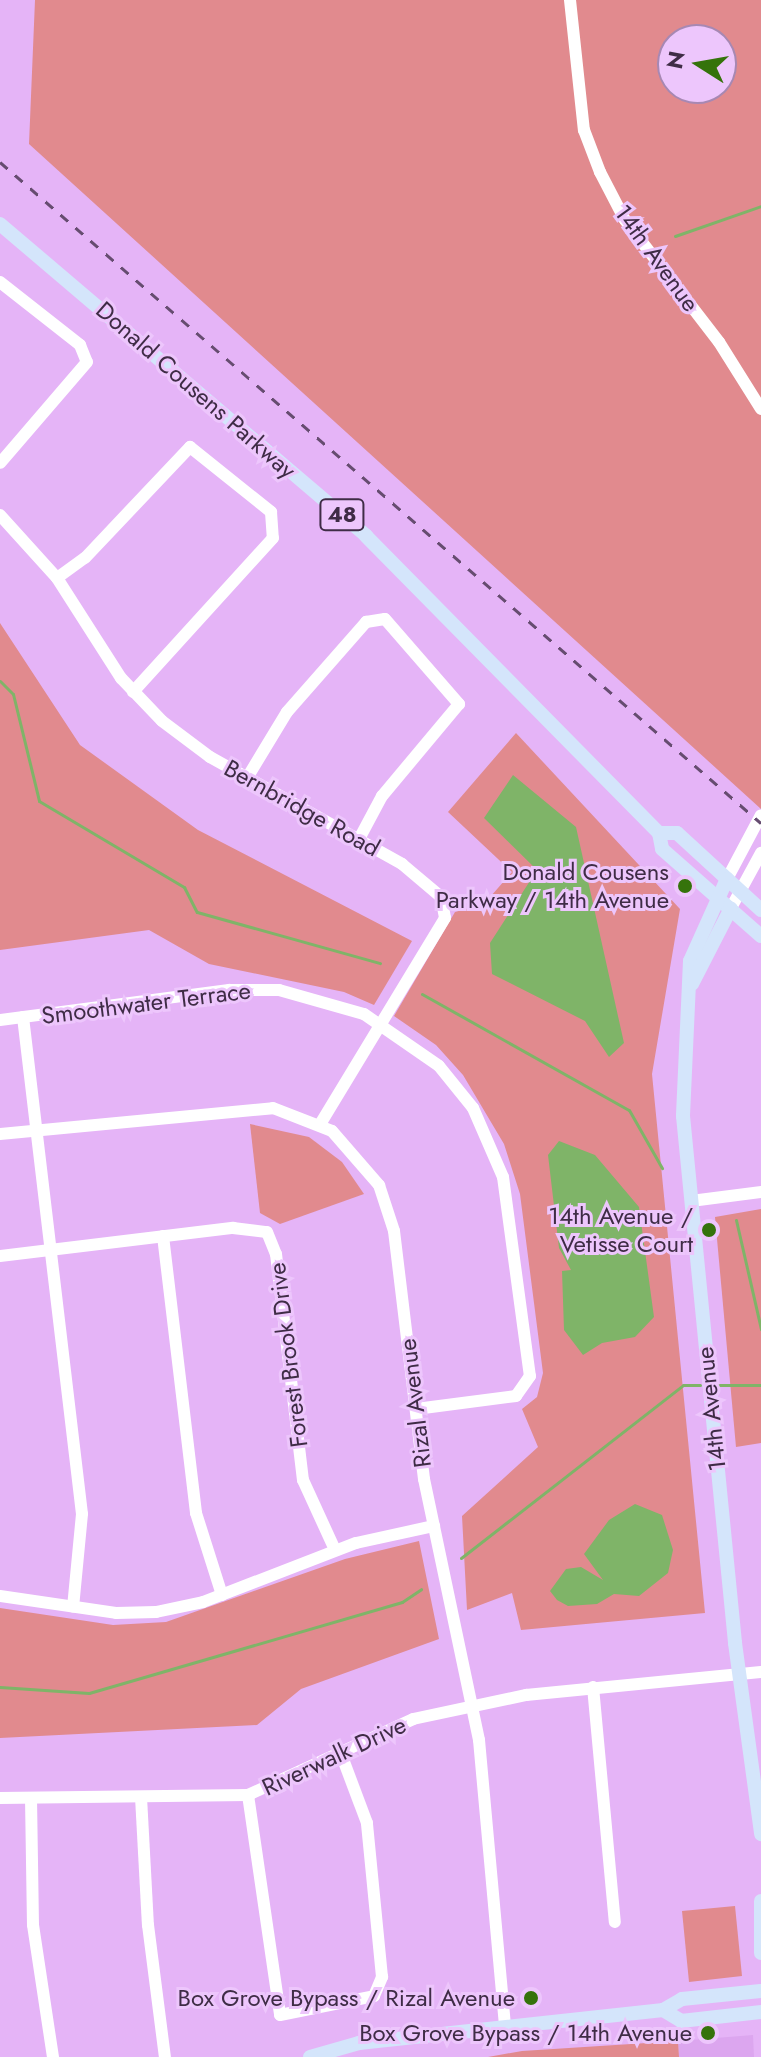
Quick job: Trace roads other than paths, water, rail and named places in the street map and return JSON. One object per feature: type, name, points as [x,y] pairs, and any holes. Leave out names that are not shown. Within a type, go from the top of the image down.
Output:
[{"type":"main road","name":"Donald Cousens Parkway","points":[[0,224],[366,536],[659,833],[662,849],[761,936]]},
{"type":"main road","name":"Donald Cousens Parkway","points":[[659,833],[677,833],[761,910]]},
{"type":"main road","name":"14th Avenue","points":[[727,879],[690,961],[692,984],[683,1056],[691,1201],[761,1834]]},
{"type":"main road","name":"14th Avenue","points":[[692,984],[731,908]]},
{"type":"main road","points":[[761,1901],[761,1953]]},
{"type":"main road","points":[[310,2057],[359,2043],[663,2010],[682,1999],[761,1991]]},
{"type":"main road","points":[[663,2010],[681,2021],[761,2012]]},
{"type":"street","name":"14th Avenue","points":[[570,0],[584,130],[600,172],[625,220],[719,342],[761,409]]},
{"type":"street","points":[[0,282],[80,345],[87,362],[0,463]]},
{"type":"street","points":[[57,578],[85,558],[190,447],[271,512],[273,538],[133,692]]},
{"type":"street","name":"Bernbridge Road","points":[[0,515],[57,578],[133,692],[181,736],[247,778],[359,839],[420,877],[446,908],[320,1124]]},
{"type":"street","points":[[247,778],[287,712],[366,622],[385,619],[459,704],[382,796],[359,839]]},
{"type":"street","name":"14th Avenue","points":[[727,879],[761,815]]},
{"type":"street","name":"14th Avenue","points":[[731,908],[761,853]]},
{"type":"street","name":"Smoothwater Terrace","points":[[0,1020],[253,988],[327,999],[381,1023],[439,1066],[494,1149],[509,1200],[530,1376],[516,1396],[416,1409]]},
{"type":"street","points":[[23,1017],[83,1528],[73,1607]]},
{"type":"street","name":"Rizal Avenue","points":[[0,1134],[248,1106],[283,1110],[320,1124],[365,1163],[388,1204],[434,1526],[472,1705],[505,2028]]},
{"type":"street","points":[[691,1201],[761,1192]]},
{"type":"street","name":"Forest Brook Drive","points":[[0,1256],[256,1227],[272,1238],[303,1480],[335,1550]]},
{"type":"street","points":[[163,1236],[196,1513],[222,1595]]},
{"type":"street","points":[[0,1596],[73,1607],[156,1612],[222,1595],[335,1550],[434,1526]]},
{"type":"street","name":"Riverwalk Drive","points":[[0,1798],[248,1795],[413,1719],[472,1705],[593,1687],[761,1672]]},
{"type":"street","points":[[593,1687],[615,1922]]},
{"type":"street","points":[[248,1795],[280,2015],[291,2018],[374,1996],[382,1977],[367,1823],[340,1751]]},
{"type":"street","points":[[141,1797],[148,1925],[165,2057]]},
{"type":"street","points":[[31,1798],[33,1925],[53,2057]]},
{"type":"waterway","points":[[675,236],[761,206]]},
{"type":"waterway","points":[[0,681],[13,694],[39,801],[184,887],[197,912],[380,963]]},
{"type":"waterway","points":[[422,994],[629,1110],[662,1168]]},
{"type":"waterway","points":[[736,1220],[761,1329]]},
{"type":"waterway","points":[[461,1558],[683,1385],[700,1385]]},
{"type":"waterway","points":[[719,1385],[761,1385]]},
{"type":"waterway","points":[[0,1687],[89,1693],[402,1602],[421,1589]]},
{"type":"railway","points":[[0,162],[761,823]]},
{"type":"place","name":"Donald Cousens Parkway / 14th Avenue","points":[[685,886]]},
{"type":"place","name":"14th Avenue / Vetisse Court","points":[[709,1230]]},
{"type":"place","name":"Box Grove Bypass / Rizal Avenue","points":[[531,1998]]},
{"type":"place","name":"Box Grove Bypass / 14th Avenue","points":[[708,2033]]}]
